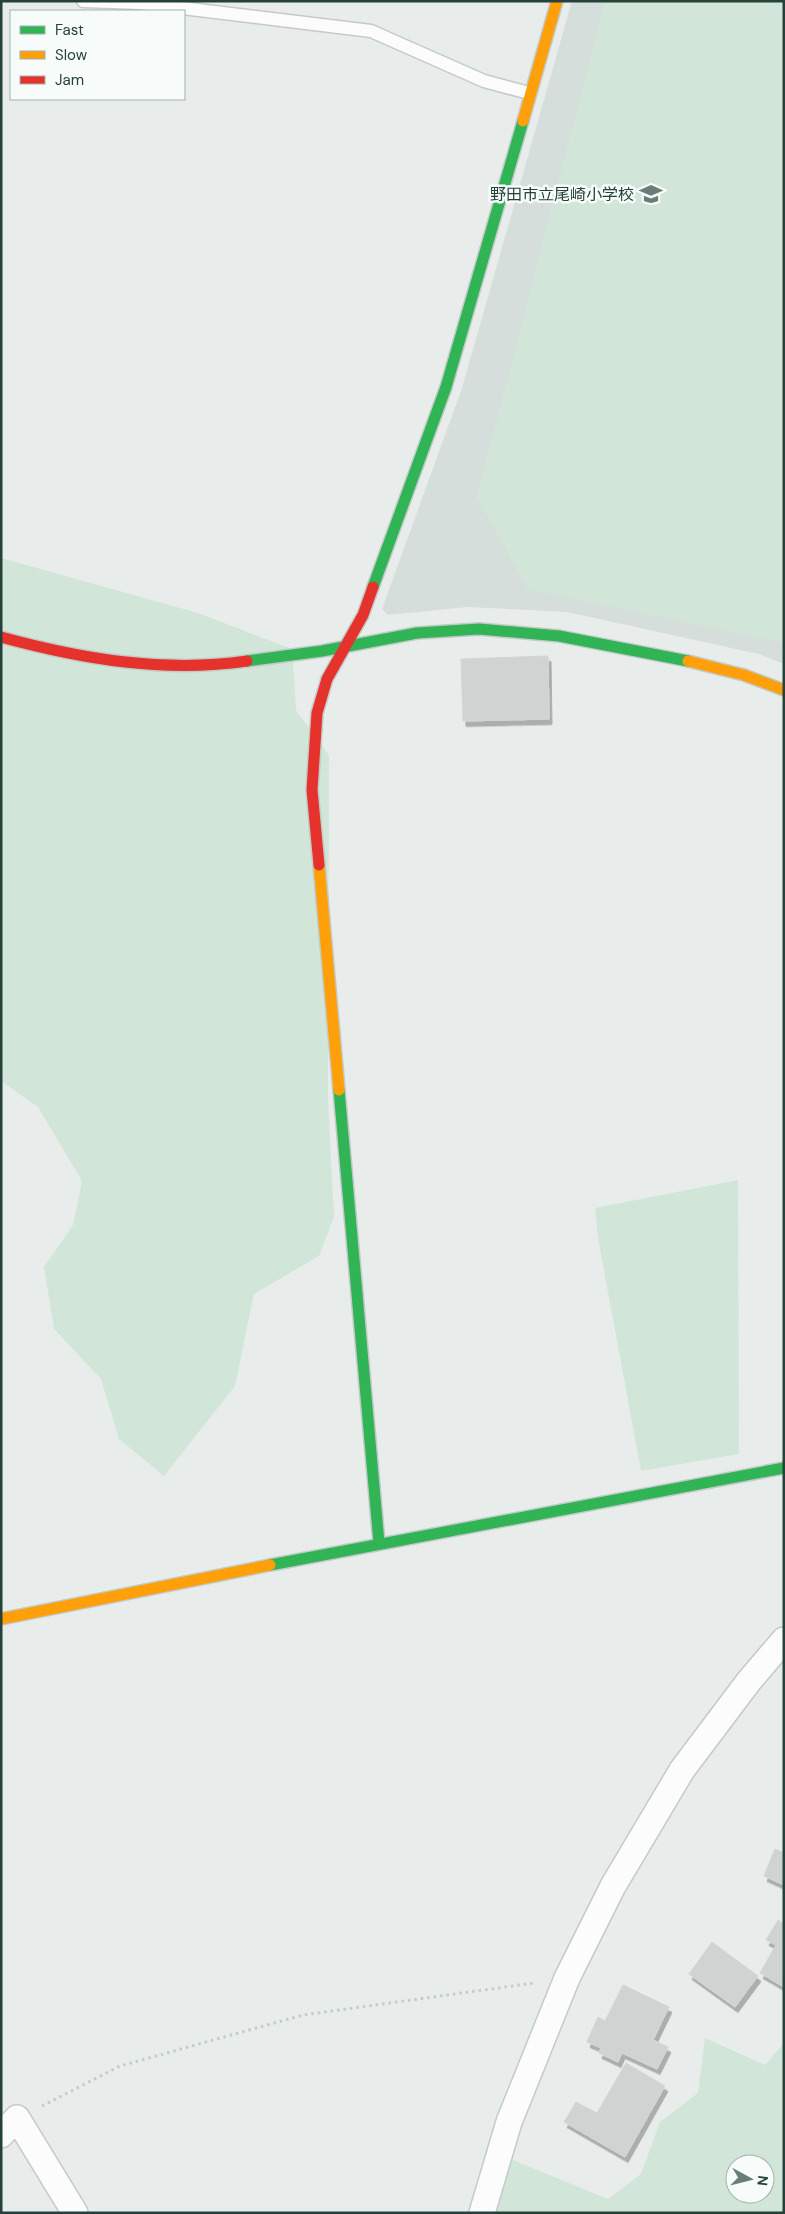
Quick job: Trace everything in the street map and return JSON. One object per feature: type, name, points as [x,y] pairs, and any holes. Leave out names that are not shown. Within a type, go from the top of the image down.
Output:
[{"type":"street","points":[[379,1543],[312,790],[317,713],[328,679],[363,615],[446,387],[557,1]]},
{"type":"street","points":[[1,637],[37,647],[110,662],[173,666],[239,662],[346,646],[410,634],[457,629],[502,629],[548,634],[665,656],[755,678],[784,690]]},
{"type":"street","points":[[1,1619],[379,1543],[784,1468]]},
{"type":"street","points":[[482,2213],[509,2122],[567,1978],[613,1886],[682,1770],[784,1640]]},
{"type":"street","points":[[9,2126],[75,2213]]},
{"type":"lane","points":[[84,1],[141,3],[371,30],[484,81],[529,93]]},
{"type":"path","points":[[9,2126],[120,2066],[303,2015],[567,1978]]},
{"type":"shaded area","name":"野田市立尾崎小学校","points":[[572,1],[784,1],[784,664],[759,654],[567,612],[468,607],[388,615],[382,609],[462,388]]},
{"type":"green space","name":"野田市立尾崎小学校","points":[[605,1],[784,1],[784,643],[528,589],[477,497]]},
{"type":"green space","points":[[1,558],[198,613],[292,649],[296,710],[329,755],[328,1098],[334,1217],[319,1256],[254,1294],[235,1386],[164,1476],[119,1439],[101,1379],[54,1329],[44,1267],[73,1225],[82,1181],[38,1107],[1,1081]]},
{"type":"green space","points":[[738,1180],[739,1454],[641,1471],[598,1238],[595,1208]]},
{"type":"green space","points":[[705,2038],[765,2065],[784,2043],[784,2213],[491,2213],[508,2158],[608,2199],[641,2174],[660,2122],[698,2093]]},
{"type":"building","points":[[548,656],[549,719],[463,721],[461,659]]},
{"type":"building","points":[[775,1849],[784,1853],[784,1885],[764,1876]]},
{"type":"building","points":[[778,1920],[784,1924],[784,1987],[760,1973],[776,1945],[766,1940]]},
{"type":"building","points":[[712,1942],[758,1976],[735,2007],[689,1974]]},
{"type":"building","points":[[623,1985],[669,2007],[653,2040],[668,2047],[657,2069],[622,2053],[618,2062],[599,2053],[601,2048],[587,2042],[598,2017],[605,2021]]},
{"type":"building","points":[[626,2063],[665,2086],[625,2157],[564,2122],[576,2102],[597,2113]]},
{"type":"traffic: fast","points":[[373,587],[446,387],[523,121]]},
{"type":"traffic: fast","points":[[247,661],[322,651],[417,633],[479,629],[559,636],[688,661]]},
{"type":"traffic: fast","points":[[339,1090],[379,1543]]},
{"type":"traffic: fast","points":[[270,1565],[784,1468]]},
{"type":"traffic: slow","points":[[523,121],[557,1]]},
{"type":"traffic: slow","points":[[688,661],[744,675],[784,690]]},
{"type":"traffic: slow","points":[[319,865],[339,1090]]},
{"type":"traffic: slow","points":[[1,1619],[270,1565]]},
{"type":"traffic: jam","points":[[319,865],[312,790],[317,713],[327,679],[363,615],[373,587]]},
{"type":"traffic: jam","points":[[1,637],[62,652],[123,662],[185,665],[247,661]]},
{"type":"place","name":"野田市立尾崎小学校","points":[[651,194]]}]
